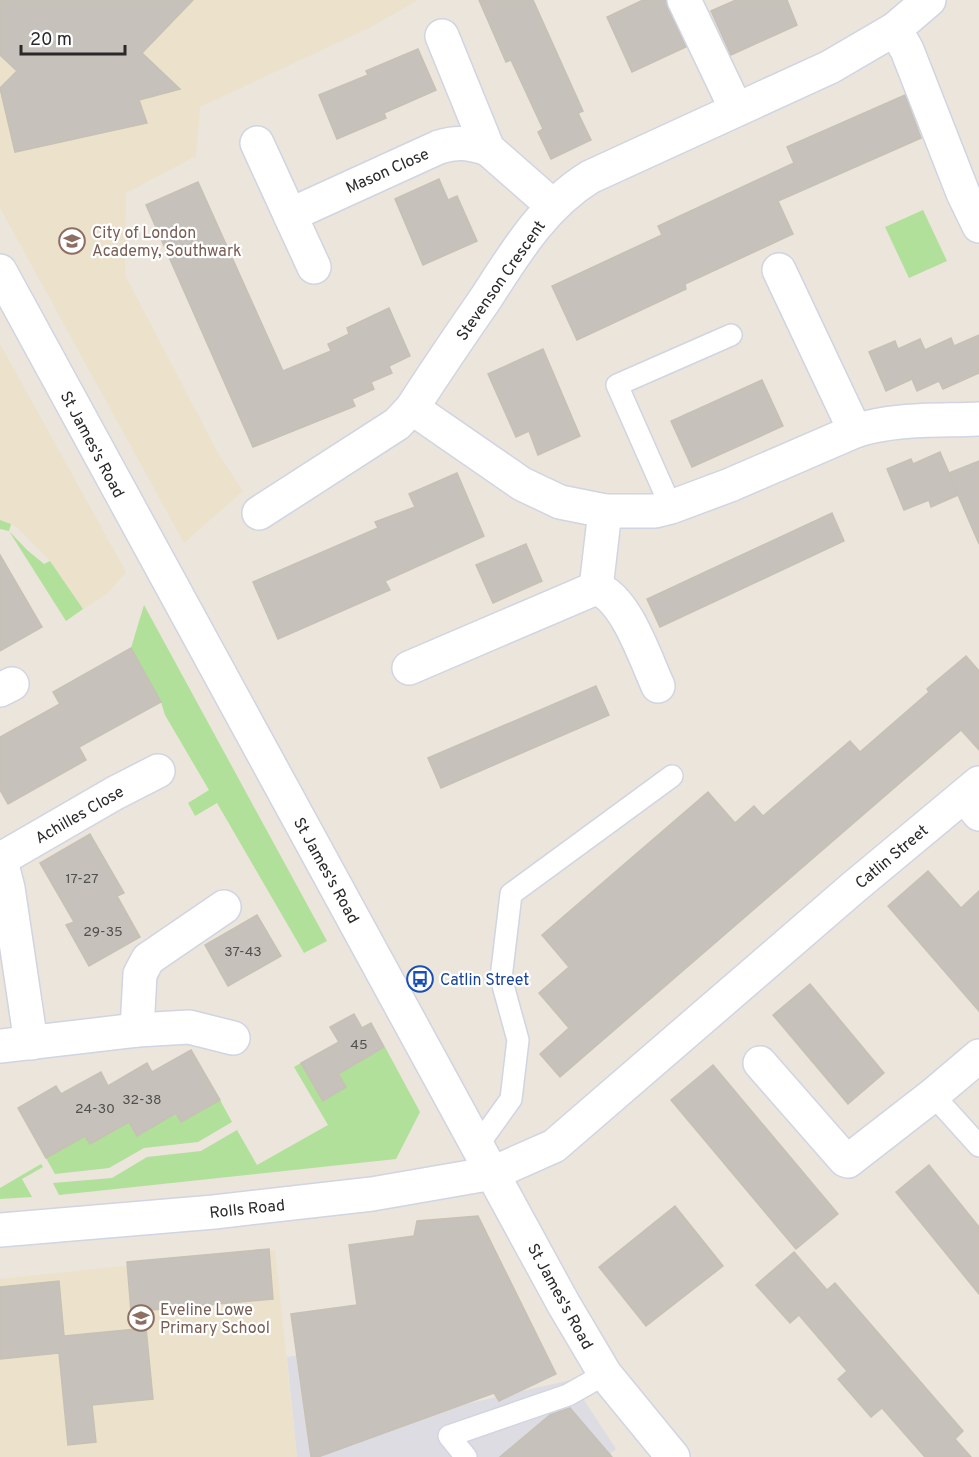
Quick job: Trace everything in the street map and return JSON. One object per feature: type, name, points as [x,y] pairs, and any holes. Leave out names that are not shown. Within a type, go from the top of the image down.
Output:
[{"type":"street","points":[[684,0],[736,109]]},
{"type":"street","name":"Stevenson Crescent","points":[[259,513],[397,424],[412,408],[522,243],[553,206],[576,186],[590,177],[830,67],[895,28],[929,0]]},
{"type":"street","points":[[895,28],[971,189],[979,226]]},
{"type":"street","name":"Mason Close","points":[[442,36],[488,149]]},
{"type":"street","points":[[257,143],[314,267]]},
{"type":"street","name":"Mason Close","points":[[290,215],[439,147],[460,143],[471,143],[488,149],[553,206]]},
{"type":"street","points":[[779,270],[855,430]]},
{"type":"street","name":"St James's Road","points":[[0,271],[563,1303],[605,1374],[673,1457]]},
{"type":"street","points":[[412,408],[522,484],[561,502],[605,511],[656,511],[671,507],[730,485],[855,430],[888,423],[979,419]]},
{"type":"street","points":[[596,588],[605,511]]},
{"type":"street","points":[[409,668],[596,588],[605,591],[621,608],[658,686]]},
{"type":"street","name":"Achilles Close","points":[[158,771],[1,858],[8,888],[16,1044],[137,1030],[189,1027],[233,1038]]},
{"type":"street","name":"Catlin Street","points":[[485,1159],[554,1146],[854,887],[974,798]]},
{"type":"street","points":[[137,1030],[140,974],[148,959],[224,907]]},
{"type":"street","points":[[760,1063],[844,1160],[852,1160],[979,1056]]},
{"type":"street","name":"Rolls Road","points":[[0,1230],[337,1199],[485,1159]]},
{"type":"lane","points":[[671,507],[617,385],[730,335]]},
{"type":"lane","points":[[485,1159],[511,1098],[518,1040],[501,978],[511,894],[672,776]]},
{"type":"lane","points":[[933,1095],[979,1146]]},
{"type":"lane","points":[[466,1457],[449,1436],[568,1395],[605,1374]]},
{"type":"shaded area","name":"City of London Academy, Southwark","points":[[0,0],[418,0],[371,27],[200,107],[196,156],[126,193],[125,275],[219,455],[243,491],[184,543],[0,208]]},
{"type":"shaded area","points":[[0,344],[126,572],[107,594],[83,609],[50,561],[17,527],[0,520]]},
{"type":"shaded area","name":"Eveline Lowe Primary School","points":[[275,1250],[297,1457],[0,1457],[0,1279]]},
{"type":"shaded area","points":[[333,1350],[457,1406],[571,1380],[616,1449],[606,1457],[297,1457],[287,1357]]},
{"type":"green space","points":[[923,210],[947,261],[909,278],[885,227]]},
{"type":"green space","points":[[0,520],[11,524],[9,531],[0,529]]},
{"type":"green space","points":[[9,531],[44,564],[50,561],[83,609],[66,621]]},
{"type":"green space","points":[[144,605],[327,941],[304,953],[217,803],[195,816],[188,803],[209,790],[165,715],[161,702],[131,648]]},
{"type":"green space","points":[[385,1047],[420,1112],[396,1159],[59,1195],[53,1183],[112,1178],[147,1157],[201,1151],[237,1130],[257,1165],[328,1125],[294,1067],[301,1063],[324,1101],[346,1087],[338,1073]]},
{"type":"green space","points":[[220,1100],[232,1122],[198,1142],[144,1148],[109,1168],[55,1174],[46,1158],[85,1136],[90,1144],[129,1122],[137,1136],[176,1113],[181,1122]]},
{"type":"green space","points":[[41,1164],[43,1167],[22,1179],[32,1197],[0,1199],[0,1188]]},
{"type":"building","points":[[0,0],[193,0],[142,53],[180,89],[139,100],[147,123],[15,152],[0,88],[17,71],[0,55]]},
{"type":"building","points":[[479,0],[533,0],[583,111],[578,113],[591,140],[551,159],[538,132],[543,129],[511,60],[506,62]]},
{"type":"building","points":[[643,0],[665,0],[686,47],[632,72],[607,17]]},
{"type":"building","points":[[736,0],[787,0],[797,25],[731,55],[711,11]]},
{"type":"building","points":[[418,49],[436,90],[384,113],[386,118],[337,139],[319,95],[368,75],[366,71]]},
{"type":"building","points":[[905,95],[921,138],[778,201],[793,234],[685,284],[686,289],[577,340],[552,286],[662,235],[658,226],[794,163],[787,147]]},
{"type":"building","points":[[439,179],[448,200],[457,196],[477,241],[423,265],[395,199]]},
{"type":"building","points":[[198,182],[283,371],[331,351],[328,344],[349,334],[347,328],[389,308],[410,356],[389,366],[392,373],[371,382],[374,389],[352,399],[355,406],[253,447],[146,205]]},
{"type":"building","points":[[979,335],[979,373],[943,389],[939,381],[917,391],[912,379],[886,391],[869,352],[895,341],[898,349],[920,339],[925,350],[951,338],[954,346]]},
{"type":"building","points":[[543,349],[580,436],[538,455],[529,431],[516,437],[488,374]]},
{"type":"building","points":[[762,380],[783,426],[692,467],[671,421]]},
{"type":"building","points":[[940,452],[949,473],[979,461],[979,544],[958,495],[931,507],[929,500],[904,510],[887,469],[911,459],[913,464]]},
{"type":"building","points":[[457,473],[484,536],[385,581],[390,590],[278,639],[253,582],[378,528],[375,522],[415,507],[409,494]]},
{"type":"building","points":[[832,513],[844,541],[660,627],[647,599]]},
{"type":"building","points":[[526,544],[542,581],[493,603],[476,565]]},
{"type":"building","points":[[0,555],[42,627],[0,651]]},
{"type":"building","points":[[131,648],[161,702],[79,747],[86,760],[8,804],[0,790],[0,737],[60,704],[53,692]]},
{"type":"building","points":[[966,656],[979,671],[979,750],[961,730],[560,1077],[540,1054],[569,1028],[539,993],[569,967],[542,935],[708,792],[735,823],[754,806],[763,816],[850,741],[860,752],[929,692],[927,689]]},
{"type":"building","points":[[596,686],[609,715],[441,788],[428,758]]},
{"type":"building","points":[[90,834],[124,893],[117,896],[140,937],[89,966],[66,925],[74,922],[40,863]]},
{"type":"building","points":[[928,871],[961,908],[979,891],[979,1011],[888,906]]},
{"type":"building","points":[[257,915],[281,956],[228,986],[205,945]]},
{"type":"building","points":[[810,984],[884,1073],[848,1104],[773,1015]]},
{"type":"building","points":[[354,1014],[362,1028],[371,1023],[384,1047],[338,1074],[346,1087],[323,1101],[301,1063],[339,1042],[330,1027]]},
{"type":"building","points":[[191,1050],[220,1100],[181,1122],[176,1113],[137,1136],[129,1122],[90,1144],[85,1136],[46,1158],[18,1108],[56,1086],[61,1094],[101,1072],[108,1086],[147,1063],[152,1072]]},
{"type":"building","points":[[713,1065],[838,1214],[796,1249],[671,1100]]},
{"type":"building","points":[[929,1165],[979,1227],[979,1294],[896,1192]]},
{"type":"building","points":[[675,1206],[723,1266],[646,1326],[599,1267]]},
{"type":"building","points":[[478,1216],[556,1374],[499,1401],[494,1393],[318,1457],[311,1457],[291,1314],[357,1305],[349,1245],[414,1236],[417,1221]]},
{"type":"building","points":[[269,1249],[273,1299],[131,1312],[127,1262]]},
{"type":"building","points":[[794,1252],[827,1290],[835,1283],[963,1431],[955,1439],[971,1457],[925,1457],[882,1408],[871,1417],[838,1379],[847,1371],[799,1315],[790,1323],[756,1285]]},
{"type":"building","points":[[59,1281],[64,1336],[146,1328],[153,1399],[92,1405],[96,1442],[68,1445],[59,1353],[0,1359],[0,1287]]},
{"type":"building","points":[[570,1408],[612,1457],[500,1457],[550,1415]]},
{"type":"place","name":"City of London Academy, Southwark","points":[[72,241]]},
{"type":"place","name":"Catlin Street","points":[[420,979]]},
{"type":"place","name":"Eveline Lowe Primary School","points":[[141,1318]]}]
